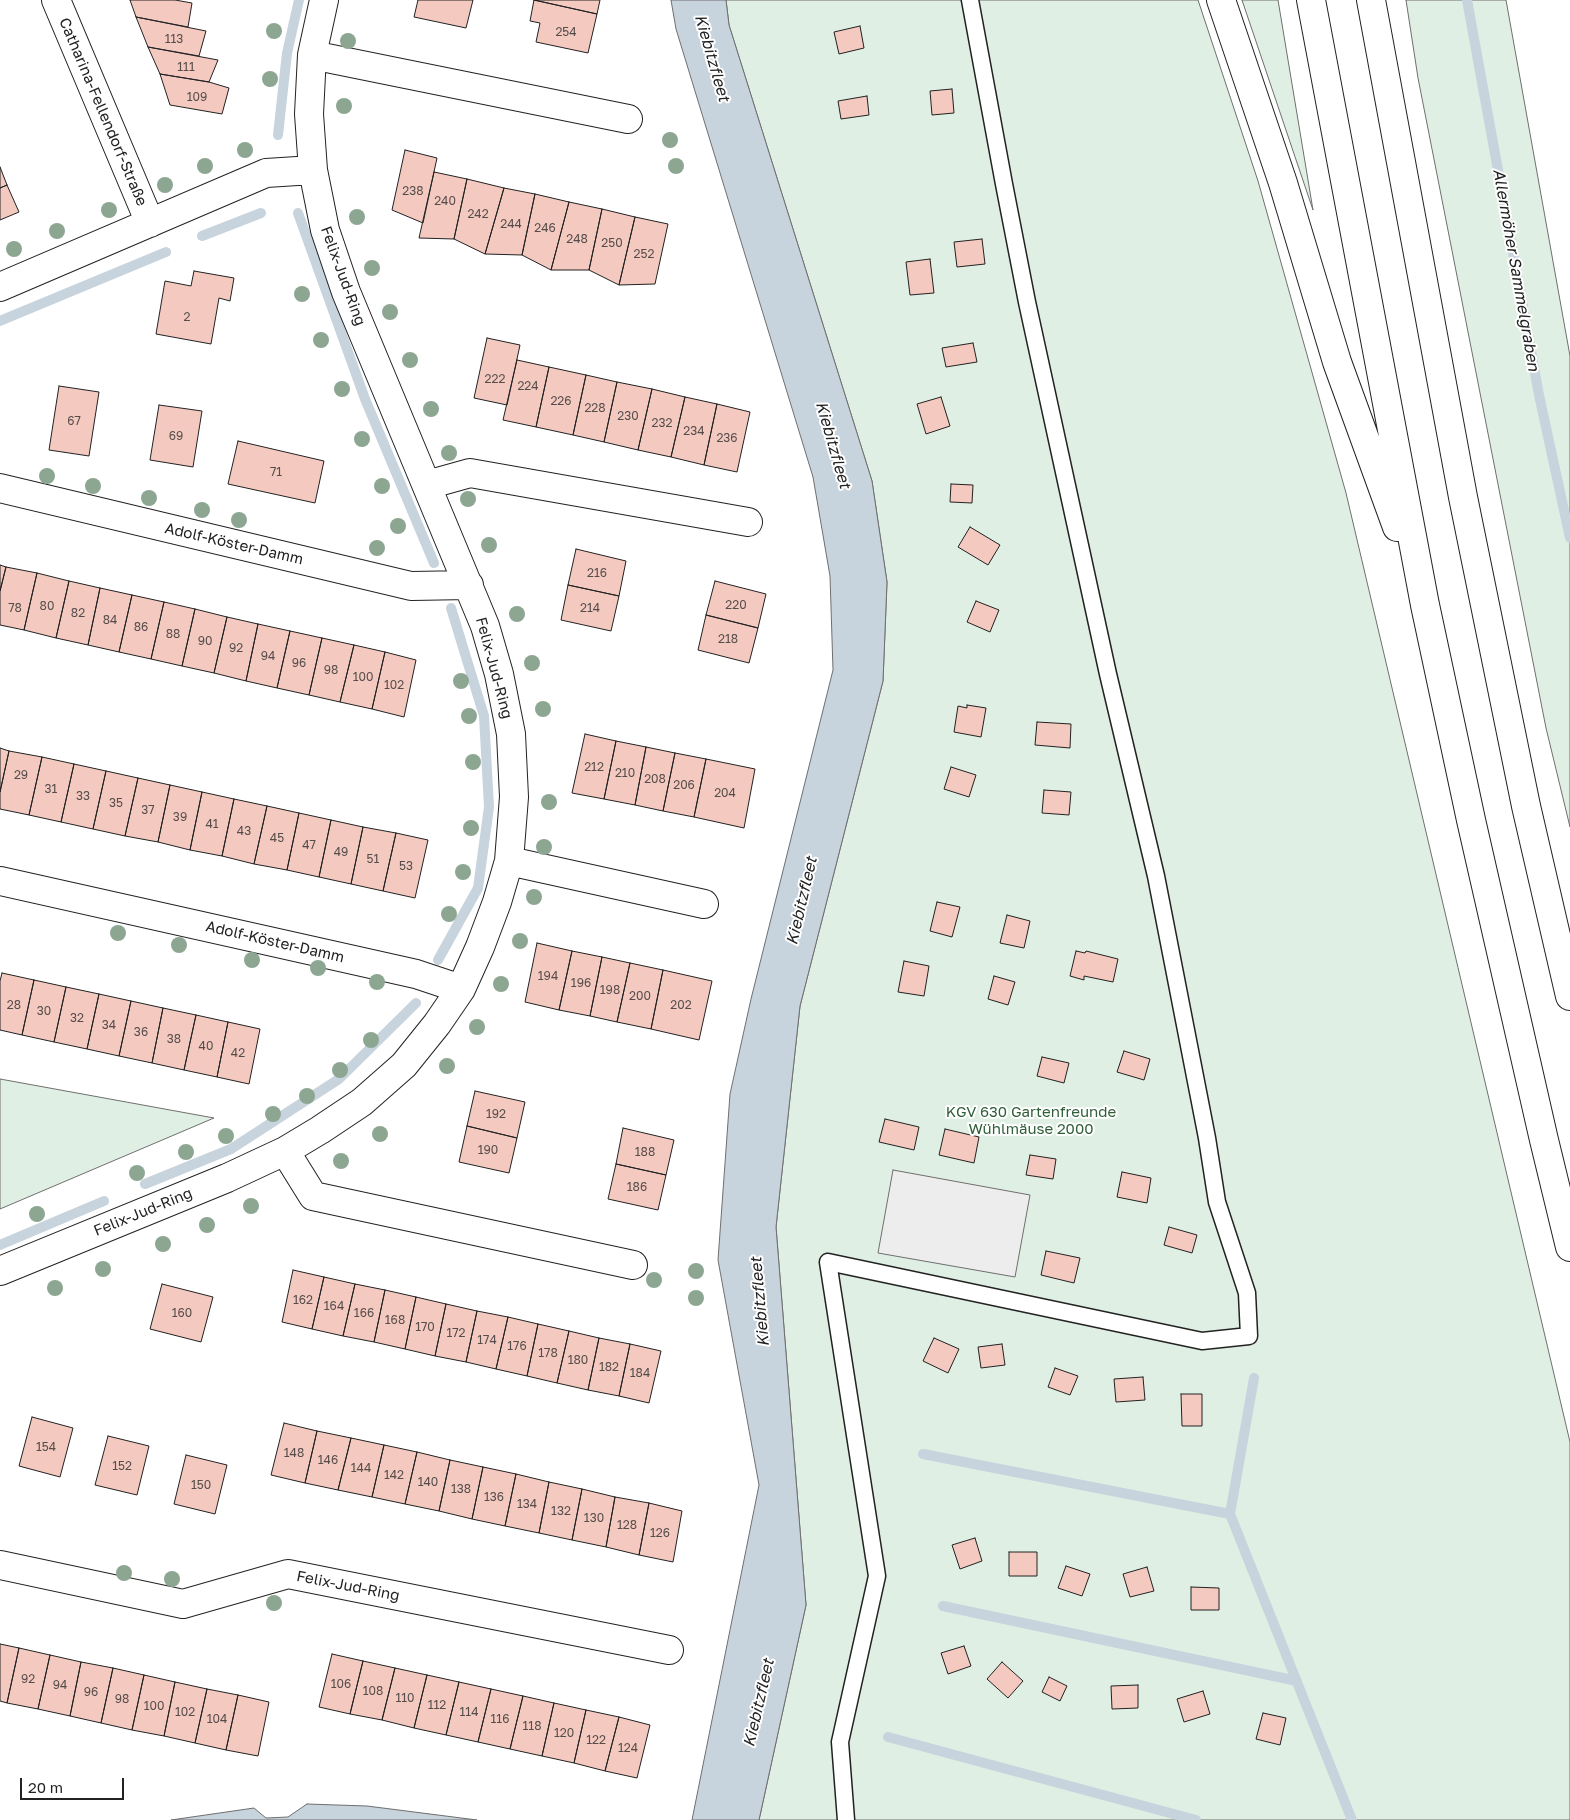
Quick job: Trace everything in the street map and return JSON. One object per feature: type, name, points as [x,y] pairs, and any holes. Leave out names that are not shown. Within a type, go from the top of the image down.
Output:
[{"type":"main road","name":"Catharina-Fellendorf-Straße","points":[[56,0],[150,223]]},
{"type":"main road","name":"Felix-Jud-Ring","points":[[0,1271],[227,1178],[285,1151],[362,1102],[404,1065],[437,1024],[461,989],[480,948],[494,911],[509,861],[514,797],[511,734],[499,674],[485,626],[469,585],[346,292],[325,230],[313,170],[309,114],[312,56],[324,0]]},
{"type":"main road","points":[[1221,0],[1284,183],[1337,362],[1425,605]]},
{"type":"main road","points":[[1311,0],[1425,605],[1544,1140],[1570,1247]]},
{"type":"main road","points":[[1371,0],[1465,507],[1526,806],[1570,996]]},
{"type":"main road","points":[[312,56],[628,119]]},
{"type":"main road","name":"Catharina-Fellendorf-Straße","points":[[0,287],[266,173],[313,170]]},
{"type":"main road","points":[[427,485],[470,473],[748,522]]},
{"type":"main road","name":"Adolf-Köster-Damm","points":[[0,488],[411,586],[469,585]]},
{"type":"main road","points":[[509,861],[704,904]]},
{"type":"main road","name":"Adolf-Köster-Damm","points":[[0,881],[416,974],[461,989]]},
{"type":"main road","points":[[285,1151],[313,1196],[634,1265]]},
{"type":"main road","name":"Felix-Jud-Ring","points":[[0,1565],[182,1604],[288,1574],[669,1650]]},
{"type":"lane","points":[[846,1820],[840,1742],[877,1576],[828,1262],[1202,1341],[1249,1336],[1246,1293],[1217,1202],[1207,1138],[1156,876],[1108,674],[1031,321],[970,0]]},
{"type":"green space","name":"KGV 630 Gartenfreunde Wühlmäuse 2000","points":[[726,0],[1198,0],[1258,181],[1346,493],[1570,1442],[1570,1820],[759,1820],[806,1605],[776,1227],[800,1006],[883,681],[887,582],[872,481],[729,25]]},
{"type":"green space","points":[[1242,0],[1278,0],[1313,210]]},
{"type":"green space","points":[[1406,0],[1506,0],[1570,356],[1570,827],[1546,728],[1418,78]]},
{"type":"green space","points":[[0,1079],[214,1118],[0,1209]]},
{"type":"shaded area","points":[[893,1170],[1030,1195],[1015,1277],[878,1253]]},
{"type":"water","name":"Kiebitzfleet","points":[[671,0],[726,0],[729,25],[872,481],[887,582],[883,681],[800,1006],[776,1227],[806,1605],[759,1820],[692,1820],[759,1485],[718,1260],[730,1094],[751,999],[833,670],[830,576],[813,477],[676,29]]},
{"type":"water","points":[[307,1804],[367,1806],[477,1820],[171,1820],[254,1808],[266,1818],[288,1817]]},
{"type":"building","points":[[130,0],[175,0],[192,3],[188,27],[136,17]]},
{"type":"building","points":[[418,0],[473,0],[466,28],[414,17]]},
{"type":"building","points":[[534,0],[597,14],[588,53],[536,42],[540,23],[530,21]]},
{"type":"building","points":[[534,0],[600,0],[597,14]]},
{"type":"building","points":[[136,17],[206,31],[199,56],[148,47]]},
{"type":"building","points":[[860,26],[864,48],[839,54],[834,32]]},
{"type":"building","points":[[148,47],[218,60],[209,82],[160,74]]},
{"type":"building","points":[[160,74],[209,82],[229,88],[222,114],[170,105]]},
{"type":"building","points":[[952,89],[954,113],[932,115],[930,91]]},
{"type":"building","points":[[867,96],[869,115],[841,119],[838,101]]},
{"type":"building","points":[[405,150],[437,158],[423,223],[392,210]]},
{"type":"building","points":[[0,167],[7,185],[0,188]]},
{"type":"building","points":[[434,172],[467,179],[454,239],[419,238]]},
{"type":"building","points":[[467,179],[504,188],[485,254],[454,239]]},
{"type":"building","points":[[7,185],[19,212],[0,220],[0,188]]},
{"type":"building","points":[[504,188],[535,194],[522,255],[485,254]]},
{"type":"building","points":[[535,194],[569,202],[551,270],[522,255]]},
{"type":"building","points":[[569,202],[602,209],[589,270],[551,270]]},
{"type":"building","points":[[602,209],[635,217],[619,285],[589,270]]},
{"type":"building","points":[[635,217],[668,224],[655,284],[619,285]]},
{"type":"building","points":[[982,239],[985,264],[957,267],[954,242]]},
{"type":"building","points":[[930,259],[934,293],[910,295],[906,262]]},
{"type":"building","points":[[194,271],[234,278],[230,301],[219,298],[211,344],[156,334],[165,281],[191,286]]},
{"type":"building","points":[[487,338],[520,345],[507,405],[474,398]]},
{"type":"building","points":[[973,343],[977,362],[946,367],[942,348]]},
{"type":"building","points":[[517,360],[549,367],[536,427],[503,420]]},
{"type":"building","points":[[549,367],[586,375],[573,435],[536,427]]},
{"type":"building","points":[[586,375],[617,382],[604,442],[573,435]]},
{"type":"building","points":[[617,382],[652,389],[638,450],[604,442]]},
{"type":"building","points":[[59,386],[99,392],[89,456],[49,450]]},
{"type":"building","points":[[652,389],[685,397],[671,457],[638,450]]},
{"type":"building","points":[[685,397],[717,404],[704,465],[671,457]]},
{"type":"building","points":[[941,397],[950,426],[926,434],[917,404]]},
{"type":"building","points":[[717,404],[750,412],[737,472],[704,465]]},
{"type":"building","points":[[159,405],[202,411],[193,467],[150,460]]},
{"type":"building","points":[[238,441],[324,461],[315,503],[228,484]]},
{"type":"building","points":[[951,484],[973,485],[972,503],[950,502]]},
{"type":"building","points":[[970,527],[1000,545],[988,565],[958,547]]},
{"type":"building","points":[[576,549],[626,561],[619,596],[568,585]]},
{"type":"building","points":[[0,565],[6,567],[0,591]]},
{"type":"building","points":[[6,567],[37,573],[24,630],[0,625],[0,591]]},
{"type":"building","points":[[37,573],[69,581],[56,638],[24,630]]},
{"type":"building","points":[[69,581],[100,588],[88,645],[56,638]]},
{"type":"building","points":[[715,581],[766,594],[758,628],[706,615]]},
{"type":"building","points":[[568,585],[619,596],[611,631],[561,620]]},
{"type":"building","points":[[100,588],[132,595],[119,652],[88,645]]},
{"type":"building","points":[[132,595],[164,602],[151,659],[119,652]]},
{"type":"building","points":[[976,601],[999,610],[990,632],[967,622]]},
{"type":"building","points":[[164,602],[195,609],[182,666],[151,659]]},
{"type":"building","points":[[195,609],[227,617],[214,673],[182,666]]},
{"type":"building","points":[[706,615],[758,628],[749,663],[698,650]]},
{"type":"building","points":[[227,617],[258,624],[246,681],[214,673]]},
{"type":"building","points":[[258,624],[290,631],[277,688],[246,681]]},
{"type":"building","points":[[290,631],[322,638],[309,695],[277,688]]},
{"type":"building","points":[[322,638],[354,645],[340,702],[309,695]]},
{"type":"building","points":[[354,645],[385,652],[372,709],[340,702]]},
{"type":"building","points":[[385,652],[416,660],[404,717],[372,709]]},
{"type":"building","points":[[967,705],[986,708],[981,737],[954,732],[958,706],[967,708]]},
{"type":"building","points":[[1037,722],[1071,724],[1070,748],[1035,745]]},
{"type":"building","points":[[585,734],[616,741],[604,799],[572,793]]},
{"type":"building","points":[[616,741],[646,747],[635,805],[604,799]]},
{"type":"building","points":[[646,747],[675,753],[663,811],[635,805]]},
{"type":"building","points":[[0,748],[9,751],[0,792]]},
{"type":"building","points":[[9,751],[42,757],[29,815],[0,809],[0,792]]},
{"type":"building","points":[[675,753],[706,759],[694,817],[663,811]]},
{"type":"building","points":[[42,757],[74,764],[61,822],[29,815]]},
{"type":"building","points":[[706,759],[755,769],[744,828],[694,817]]},
{"type":"building","points":[[74,764],[106,771],[93,829],[61,822]]},
{"type":"building","points":[[951,767],[976,775],[969,797],[944,789]]},
{"type":"building","points":[[106,771],[138,778],[125,836],[93,829]]},
{"type":"building","points":[[138,778],[170,785],[158,842],[125,836]]},
{"type":"building","points":[[170,785],[202,792],[190,850],[158,842]]},
{"type":"building","points":[[1044,790],[1071,792],[1069,815],[1042,813]]},
{"type":"building","points":[[202,792],[234,799],[222,856],[190,850]]},
{"type":"building","points":[[234,799],[267,806],[254,864],[222,856]]},
{"type":"building","points":[[267,806],[299,813],[287,870],[254,864]]},
{"type":"building","points":[[299,813],[331,820],[319,877],[287,870]]},
{"type":"building","points":[[331,820],[363,827],[351,884],[319,877]]},
{"type":"building","points":[[363,827],[396,833],[383,891],[351,884]]},
{"type":"building","points":[[396,833],[428,840],[415,898],[383,891]]},
{"type":"building","points":[[937,902],[960,907],[952,937],[930,931]]},
{"type":"building","points":[[1007,915],[1030,921],[1024,948],[1000,943]]},
{"type":"building","points":[[537,943],[572,951],[559,1010],[525,1002]]},
{"type":"building","points":[[572,951],[602,957],[590,1016],[559,1010]]},
{"type":"building","points":[[1076,951],[1085,953],[1086,951],[1118,959],[1113,982],[1084,976],[1084,980],[1070,976]]},
{"type":"building","points":[[602,957],[630,963],[617,1022],[590,1016]]},
{"type":"building","points":[[904,961],[929,966],[924,996],[898,992]]},
{"type":"building","points":[[630,963],[663,970],[651,1029],[617,1022]]},
{"type":"building","points":[[663,970],[712,981],[699,1040],[651,1029]]},
{"type":"building","points":[[2,973],[34,980],[22,1035],[0,1030],[0,981]]},
{"type":"building","points":[[994,976],[1015,982],[1008,1005],[988,999]]},
{"type":"building","points":[[34,980],[66,987],[54,1042],[22,1035]]},
{"type":"building","points":[[66,987],[99,994],[87,1049],[54,1042]]},
{"type":"building","points":[[99,994],[131,1001],[119,1056],[87,1049]]},
{"type":"building","points":[[131,1001],[163,1008],[152,1063],[119,1056]]},
{"type":"building","points":[[163,1008],[196,1015],[184,1070],[152,1063]]},
{"type":"building","points":[[196,1015],[228,1022],[217,1077],[184,1070]]},
{"type":"building","points":[[228,1022],[260,1029],[249,1084],[217,1077]]},
{"type":"building","points":[[1124,1051],[1150,1059],[1144,1080],[1117,1072]]},
{"type":"building","points":[[1042,1057],[1069,1063],[1064,1083],[1037,1076]]},
{"type":"building","points":[[475,1091],[525,1102],[517,1138],[467,1126]]},
{"type":"building","points":[[885,1119],[919,1127],[914,1150],[879,1142]]},
{"type":"building","points":[[467,1126],[517,1138],[509,1173],[459,1162]]},
{"type":"building","points":[[623,1128],[674,1140],[666,1175],[616,1164]]},
{"type":"building","points":[[945,1129],[979,1137],[974,1163],[939,1155]]},
{"type":"building","points":[[1030,1155],[1056,1159],[1053,1179],[1026,1175]]},
{"type":"building","points":[[616,1164],[666,1175],[658,1210],[608,1199]]},
{"type":"building","points":[[1122,1172],[1151,1178],[1147,1203],[1117,1197]]},
{"type":"building","points":[[1169,1227],[1197,1235],[1192,1253],[1164,1245]]},
{"type":"building","points":[[1046,1251],[1080,1258],[1074,1283],[1041,1275]]},
{"type":"building","points":[[293,1270],[324,1277],[312,1329],[282,1322]]},
{"type":"building","points":[[324,1277],[355,1284],[343,1336],[312,1329]]},
{"type":"building","points":[[162,1284],[213,1297],[201,1342],[150,1329]]},
{"type":"building","points":[[355,1284],[385,1290],[374,1342],[343,1336]]},
{"type":"building","points":[[385,1290],[416,1297],[405,1349],[374,1342]]},
{"type":"building","points":[[416,1297],[446,1304],[435,1356],[405,1349]]},
{"type":"building","points":[[446,1304],[477,1311],[466,1362],[435,1356]]},
{"type":"building","points":[[477,1311],[508,1317],[496,1369],[466,1362]]},
{"type":"building","points":[[508,1317],[538,1324],[527,1376],[496,1369]]},
{"type":"building","points":[[538,1324],[569,1331],[557,1383],[527,1376]]},
{"type":"building","points":[[569,1331],[599,1338],[588,1390],[557,1383]]},
{"type":"building","points":[[599,1338],[630,1344],[619,1396],[588,1390]]},
{"type":"building","points":[[934,1338],[959,1349],[948,1373],[923,1361]]},
{"type":"building","points":[[630,1344],[661,1351],[649,1403],[619,1396]]},
{"type":"building","points":[[1002,1344],[1005,1365],[981,1368],[978,1347]]},
{"type":"building","points":[[1055,1368],[1078,1376],[1070,1395],[1048,1387]]},
{"type":"building","points":[[1143,1377],[1145,1400],[1116,1402],[1114,1379]]},
{"type":"building","points":[[1181,1394],[1202,1394],[1202,1426],[1182,1426]]},
{"type":"building","points":[[32,1417],[73,1428],[60,1477],[19,1466]]},
{"type":"building","points":[[284,1423],[317,1431],[305,1483],[271,1475]]},
{"type":"building","points":[[317,1431],[351,1438],[338,1490],[305,1483]]},
{"type":"building","points":[[108,1436],[149,1446],[137,1495],[95,1485]]},
{"type":"building","points":[[351,1438],[384,1445],[372,1497],[338,1490]]},
{"type":"building","points":[[384,1445],[417,1452],[405,1504],[372,1497]]},
{"type":"building","points":[[417,1452],[450,1460],[439,1511],[405,1504]]},
{"type":"building","points":[[186,1455],[227,1465],[215,1514],[174,1504]]},
{"type":"building","points":[[450,1460],[483,1467],[472,1519],[439,1511]]},
{"type":"building","points":[[483,1467],[516,1474],[505,1526],[472,1519]]},
{"type":"building","points":[[516,1474],[549,1482],[539,1533],[505,1526]]},
{"type":"building","points":[[549,1482],[582,1489],[572,1540],[539,1533]]},
{"type":"building","points":[[582,1489],[615,1497],[606,1547],[572,1540]]},
{"type":"building","points":[[615,1497],[649,1503],[639,1555],[606,1547]]},
{"type":"building","points":[[649,1503],[682,1511],[673,1562],[639,1555]]},
{"type":"building","points":[[975,1538],[982,1561],[960,1569],[952,1545]]},
{"type":"building","points":[[1009,1552],[1037,1552],[1037,1576],[1009,1576]]},
{"type":"building","points":[[1066,1566],[1090,1574],[1082,1596],[1058,1588]]},
{"type":"building","points":[[1147,1567],[1154,1591],[1130,1597],[1123,1574]]},
{"type":"building","points":[[1191,1587],[1219,1588],[1219,1610],[1191,1610]]},
{"type":"building","points":[[0,1644],[19,1648],[7,1703],[0,1701]]},
{"type":"building","points":[[964,1646],[971,1666],[948,1674],[941,1653]]},
{"type":"building","points":[[19,1648],[50,1655],[38,1709],[7,1703]]},
{"type":"building","points":[[332,1654],[363,1661],[350,1714],[319,1707]]},
{"type":"building","points":[[50,1655],[81,1662],[70,1716],[38,1709]]},
{"type":"building","points":[[363,1661],[395,1668],[382,1720],[350,1714]]},
{"type":"building","points":[[81,1662],[113,1668],[101,1723],[70,1716]]},
{"type":"building","points":[[1002,1662],[1023,1681],[1008,1698],[987,1679]]},
{"type":"building","points":[[113,1668],[144,1675],[132,1730],[101,1723]]},
{"type":"building","points":[[395,1668],[427,1675],[414,1728],[382,1720]]},
{"type":"building","points":[[144,1675],[175,1682],[164,1736],[132,1730]]},
{"type":"building","points":[[427,1675],[459,1682],[446,1735],[414,1728]]},
{"type":"building","points":[[1049,1677],[1067,1686],[1060,1701],[1042,1692]]},
{"type":"building","points":[[175,1682],[207,1689],[195,1743],[164,1736]]},
{"type":"building","points":[[459,1682],[491,1689],[478,1742],[446,1735]]},
{"type":"building","points":[[1138,1685],[1138,1708],[1112,1709],[1111,1686]]},
{"type":"building","points":[[207,1689],[238,1695],[226,1750],[195,1743]]},
{"type":"building","points":[[491,1689],[523,1696],[510,1749],[478,1742]]},
{"type":"building","points":[[1203,1691],[1210,1714],[1184,1722],[1177,1699]]},
{"type":"building","points":[[238,1695],[269,1702],[258,1756],[226,1750]]},
{"type":"building","points":[[523,1696],[554,1703],[542,1756],[510,1749]]},
{"type":"building","points":[[554,1703],[586,1710],[574,1763],[542,1756]]},
{"type":"building","points":[[586,1710],[619,1717],[605,1771],[574,1763]]},
{"type":"building","points":[[1263,1713],[1286,1718],[1280,1745],[1256,1739]]},
{"type":"building","points":[[619,1717],[650,1725],[637,1778],[605,1771]]},
{"type":"waterway","points":[[278,135],[287,53],[299,0]]},
{"type":"waterway","name":"Allermöher Sammelgraben","points":[[1467,0],[1539,395],[1570,538]]},
{"type":"waterway","points":[[202,236],[261,213]]},
{"type":"waterway","points":[[298,213],[365,399],[434,563]]},
{"type":"waterway","points":[[0,321],[166,252]]},
{"type":"waterway","points":[[438,960],[478,888],[489,807],[484,716],[451,608]]},
{"type":"waterway","points":[[145,1184],[231,1149],[339,1079],[416,1003]]},
{"type":"waterway","points":[[0,1245],[104,1201]]},
{"type":"waterway","points":[[1254,1378],[1230,1514],[1352,1820]]},
{"type":"waterway","points":[[923,1454],[1230,1514]]},
{"type":"waterway","points":[[943,1606],[1297,1681]]},
{"type":"waterway","points":[[888,1737],[1196,1820]]}]
